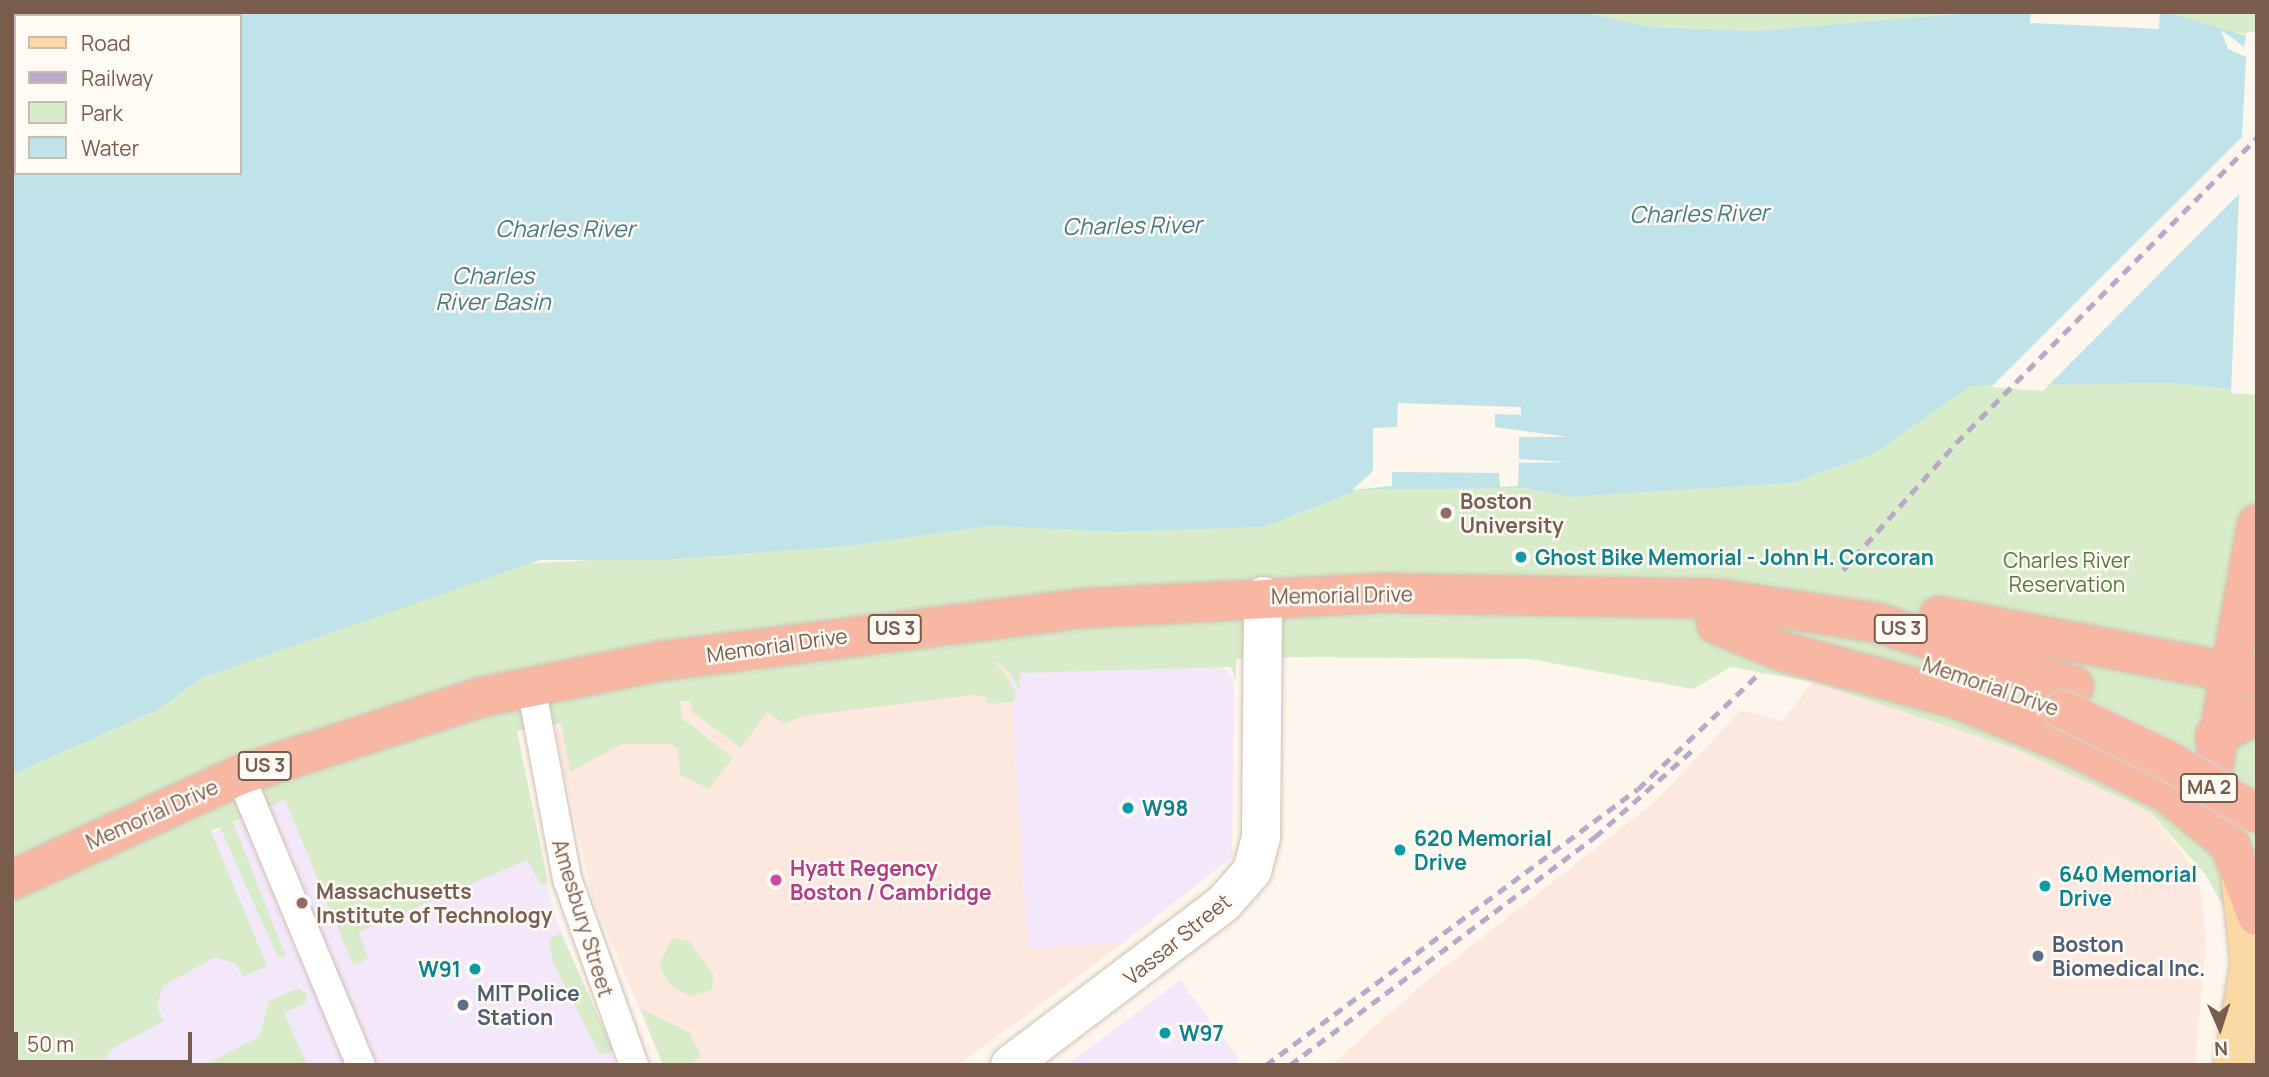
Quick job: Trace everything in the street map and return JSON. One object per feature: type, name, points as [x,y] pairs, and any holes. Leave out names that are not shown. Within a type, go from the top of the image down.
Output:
[{"type":"highway","name":"MA 2","points":[[2249,900],[2224,839],[2209,790],[2215,736],[2243,673],[2256,549]]},
{"type":"highway","points":[[1718,611],[1800,589],[2243,673]]},
{"type":"highway","name":"Memorial Drive","points":[[12,880],[240,775],[368,730],[531,686],[874,632],[1263,596],[1622,600],[1718,611],[2069,698],[2257,784]]},
{"type":"highway","points":[[1718,611],[1782,651],[1957,699],[2056,738],[2166,793],[2224,839]]},
{"type":"highway","name":"Memorial Drive","points":[[2069,698],[2257,814]]},
{"type":"highway","points":[[2215,736],[2257,715]]},
{"type":"main road","name":"Vassar Street","points":[[1010,1065],[1224,903],[1252,871],[1261,836],[1263,596]]},
{"type":"main road","points":[[2233,1065],[2250,962],[2249,900]]},
{"type":"street","name":"Amesbury Street","points":[[531,686],[567,879],[634,1065]]},
{"type":"street","points":[[240,775],[361,1065]]},
{"type":"shaded area","points":[[1009,664],[1028,948],[1123,943],[958,1065],[663,1065],[592,897],[556,731],[562,718]]},
{"type":"shaded area","points":[[1009,664],[1221,665],[1234,679],[1232,857],[1123,943],[1028,948]]},
{"type":"shaded area","points":[[1813,682],[2016,749],[2150,812],[2189,862],[2200,888],[2206,935],[2195,1065],[1331,1065],[1423,984],[1657,800],[1741,710],[1782,721]]},
{"type":"shaded area","name":"Massachusetts Institute of Technology","points":[[518,746],[553,911],[616,1065],[12,1065],[12,924],[287,799]]},
{"type":"shaded area","name":"W97","points":[[1180,980],[1239,1059],[1232,1065],[1067,1065]]},
{"type":"green space","points":[[1582,12],[1978,12],[1755,31],[1651,27]]},
{"type":"green space","points":[[2165,12],[2257,12],[2257,36],[2221,30]]},
{"type":"green space","name":"Charles River Reservation","points":[[2170,383],[2257,392],[2257,965],[2205,874],[2150,812],[2016,749],[1813,682],[1731,667],[1693,689],[1530,659],[1297,657],[1236,659],[1236,682],[1231,667],[1020,673],[1019,690],[1009,672],[996,661],[1016,692],[1013,702],[988,704],[986,697],[973,695],[803,716],[784,724],[767,712],[741,748],[692,712],[691,701],[680,702],[682,718],[733,758],[709,789],[680,775],[678,749],[671,744],[622,744],[570,772],[561,723],[517,731],[548,882],[541,885],[527,860],[359,932],[368,959],[353,965],[285,800],[233,822],[286,957],[277,956],[220,827],[211,831],[267,966],[243,977],[237,964],[215,957],[163,986],[157,1007],[164,1021],[112,1049],[100,1065],[12,1065],[12,775],[157,710],[204,677],[521,564],[848,546],[989,526],[1117,532],[1264,527],[1359,490],[1525,488],[1570,497],[1792,483],[1873,454],[1970,386]]},
{"type":"green space","points":[[561,933],[613,1049],[610,1054],[600,1054],[553,963],[549,939]]},
{"type":"green space","points":[[672,938],[689,941],[713,974],[712,990],[691,996],[670,985],[659,965]]},
{"type":"green space","points":[[298,988],[308,994],[305,1003],[284,1013],[307,1065],[205,1065],[259,1037],[269,1001]]},
{"type":"green space","points":[[640,1008],[689,1032],[701,1056],[690,1065],[663,1065]]},
{"type":"water","name":"Charles River Basin","points":[[12,12],[1582,12],[1651,27],[1755,31],[1978,12],[2165,12],[2247,36],[2257,392],[2170,383],[1971,386],[1873,454],[1792,483],[1570,497],[1525,488],[1359,490],[1264,527],[1117,532],[990,526],[848,546],[659,560],[540,560],[204,677],[157,710],[12,775]]},
{"type":"pier","points":[[2031,12],[2160,12],[2159,29],[2030,23]]},
{"type":"pier","points":[[2221,30],[2244,47],[2247,32],[2257,32],[2257,395],[2231,393],[2239,194],[2043,391],[1991,387],[2242,137],[2246,57],[2228,49]]},
{"type":"pier","points":[[1398,403],[1521,407],[1521,415],[1495,414],[1495,427],[1568,437],[1519,437],[1519,459],[1568,462],[1519,463],[1518,486],[1500,487],[1499,473],[1392,472],[1392,486],[1352,490],[1373,471],[1373,428],[1397,427]]},
{"type":"railway","points":[[1843,570],[1956,443],[2257,138]]},
{"type":"railway","points":[[1266,1065],[1638,789],[1761,672]]},
{"type":"railway","points":[[1290,1065],[1595,837],[1695,748]]},
{"type":"place","name":"Boston University","points":[[1446,513]]},
{"type":"place","name":"Ghost Bike Memorial - John H. Corcoran","points":[[1521,557]]},
{"type":"place","name":"W98","points":[[1128,808]]},
{"type":"place","name":"620 Memorial Drive","points":[[1400,850]]},
{"type":"place","name":"Hyatt Regency Boston / Cambridge","points":[[776,880]]},
{"type":"place","name":"640 Memorial Drive","points":[[2045,886]]},
{"type":"place","name":"Massachusetts Institute of Technology","points":[[302,903]]},
{"type":"place","name":"Boston Biomedical Inc.","points":[[2038,956]]},
{"type":"place","name":"W91","points":[[475,969]]},
{"type":"place","name":"MIT Police Station","points":[[463,1005]]},
{"type":"place","name":"W97","points":[[1165,1033]]},
{"type":"water label","name":"Charles River","points":[[1699,213]]},
{"type":"water label","name":"Charles River","points":[[1132,225]]},
{"type":"water label","name":"Charles River","points":[[565,228]]}]
